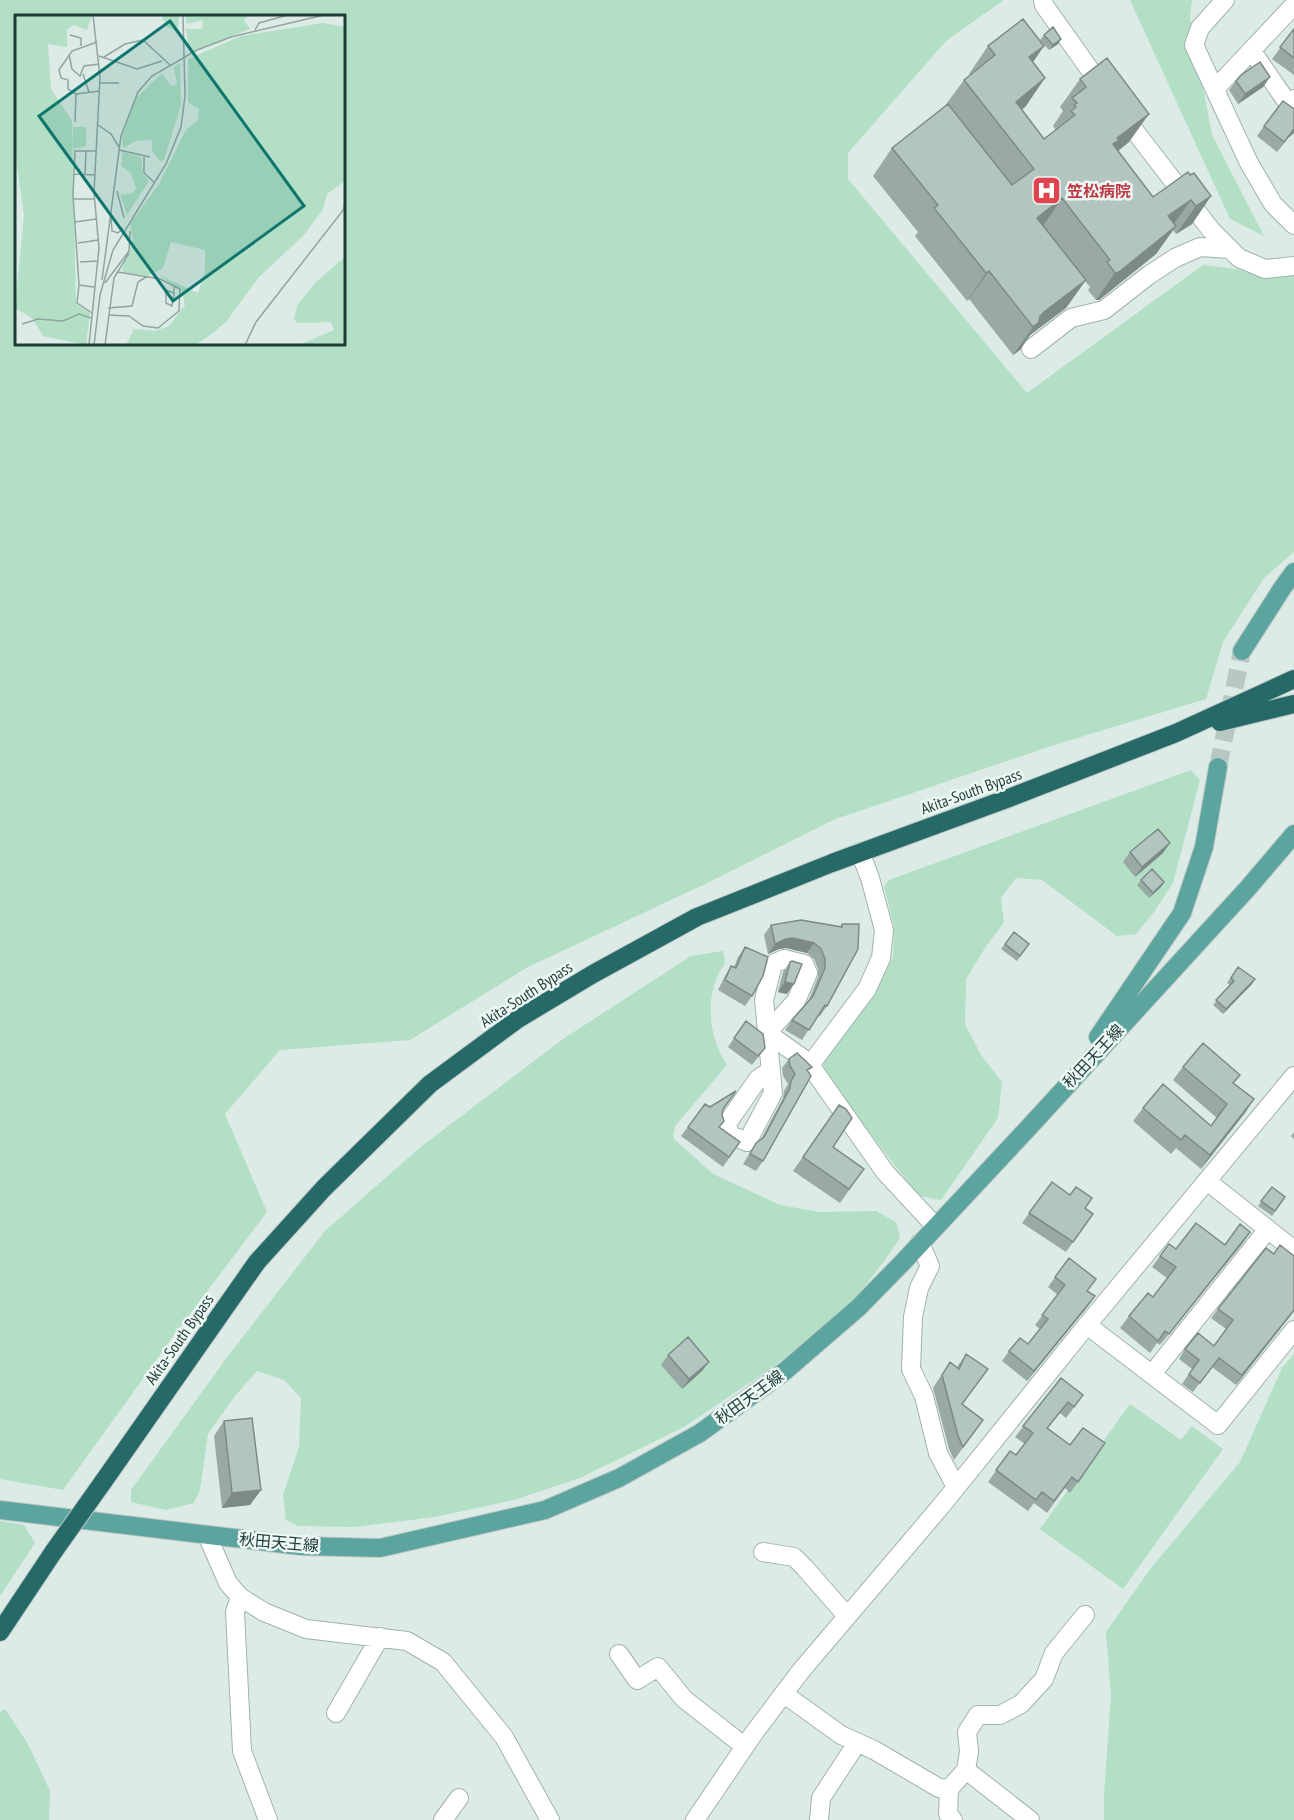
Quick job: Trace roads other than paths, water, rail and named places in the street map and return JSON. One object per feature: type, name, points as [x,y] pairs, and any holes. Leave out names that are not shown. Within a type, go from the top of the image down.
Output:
[{"type":"highway","name":"Akita-South Bypass","points":[[0,1632],[54,1551],[257,1262],[324,1188],[430,1084],[518,1019],[593,974],[697,917],[860,852],[1176,734],[1294,679]]},
{"type":"highway","points":[[1176,734],[1294,704]]},
{"type":"main road","points":[[1242,651],[1294,572]]},
{"type":"main road","points":[[1063,1088],[1182,913],[1204,847],[1218,767]]},
{"type":"main road","name":"秋田天王線","points":[[0,1510],[302,1546],[380,1548],[545,1510],[619,1478],[700,1433],[785,1371],[858,1308],[1032,1124],[1248,888],[1294,834]]},
{"type":"street","points":[[1043,0],[1044,5],[1119,111],[1211,230],[1239,258],[1265,269],[1294,266]]},
{"type":"street","points":[[1225,0],[1200,28],[1194,45],[1249,163],[1273,204],[1294,225]]},
{"type":"street","points":[[1215,89],[1294,5]]},
{"type":"street","points":[[1251,50],[1289,105],[1294,99]]},
{"type":"street","points":[[1032,349],[1071,318],[1104,310],[1175,258],[1200,247],[1230,249]]},
{"type":"street","points":[[810,1065],[867,989],[880,958],[884,930],[870,878],[860,852]]},
{"type":"street","points":[[771,1070],[767,1033],[810,1065],[885,1172],[936,1227]]},
{"type":"street","points":[[695,1820],[744,1746],[783,1694],[1294,1076]]},
{"type":"street","points":[[1207,1181],[1294,1250]]},
{"type":"street","points":[[1152,1374],[1268,1229]]},
{"type":"street","points":[[920,1243],[930,1266],[920,1288],[913,1317],[911,1369],[924,1396],[938,1453],[956,1487]]},
{"type":"street","points":[[1088,1325],[1218,1425],[1294,1330]]},
{"type":"street","points":[[207,1535],[228,1583],[240,1597],[264,1612],[306,1629],[407,1641],[443,1662],[504,1737],[550,1820]]},
{"type":"street","points":[[763,1552],[794,1557],[847,1616]]},
{"type":"street","points":[[240,1597],[235,1612],[242,1751],[268,1820]]},
{"type":"street","points":[[953,1820],[948,1814],[949,1790],[966,1770],[969,1752],[967,1732],[978,1715],[1000,1715],[1021,1704],[1044,1679],[1054,1653],[1085,1615]]},
{"type":"street","points":[[336,1713],[380,1637]]},
{"type":"street","points":[[619,1654],[637,1680],[658,1667],[684,1699],[744,1746]]},
{"type":"street","points":[[783,1694],[841,1735],[874,1750],[939,1788],[949,1790]]},
{"type":"street","points":[[819,1820],[821,1798],[857,1743]]},
{"type":"street","points":[[966,1770],[1030,1820]]},
{"type":"street","points":[[443,1820],[459,1798]]},
{"type":"tunnel","points":[[1218,767],[1242,651]]},
{"type":"place","name":"笠松病院","points":[[1046,191]]}]
